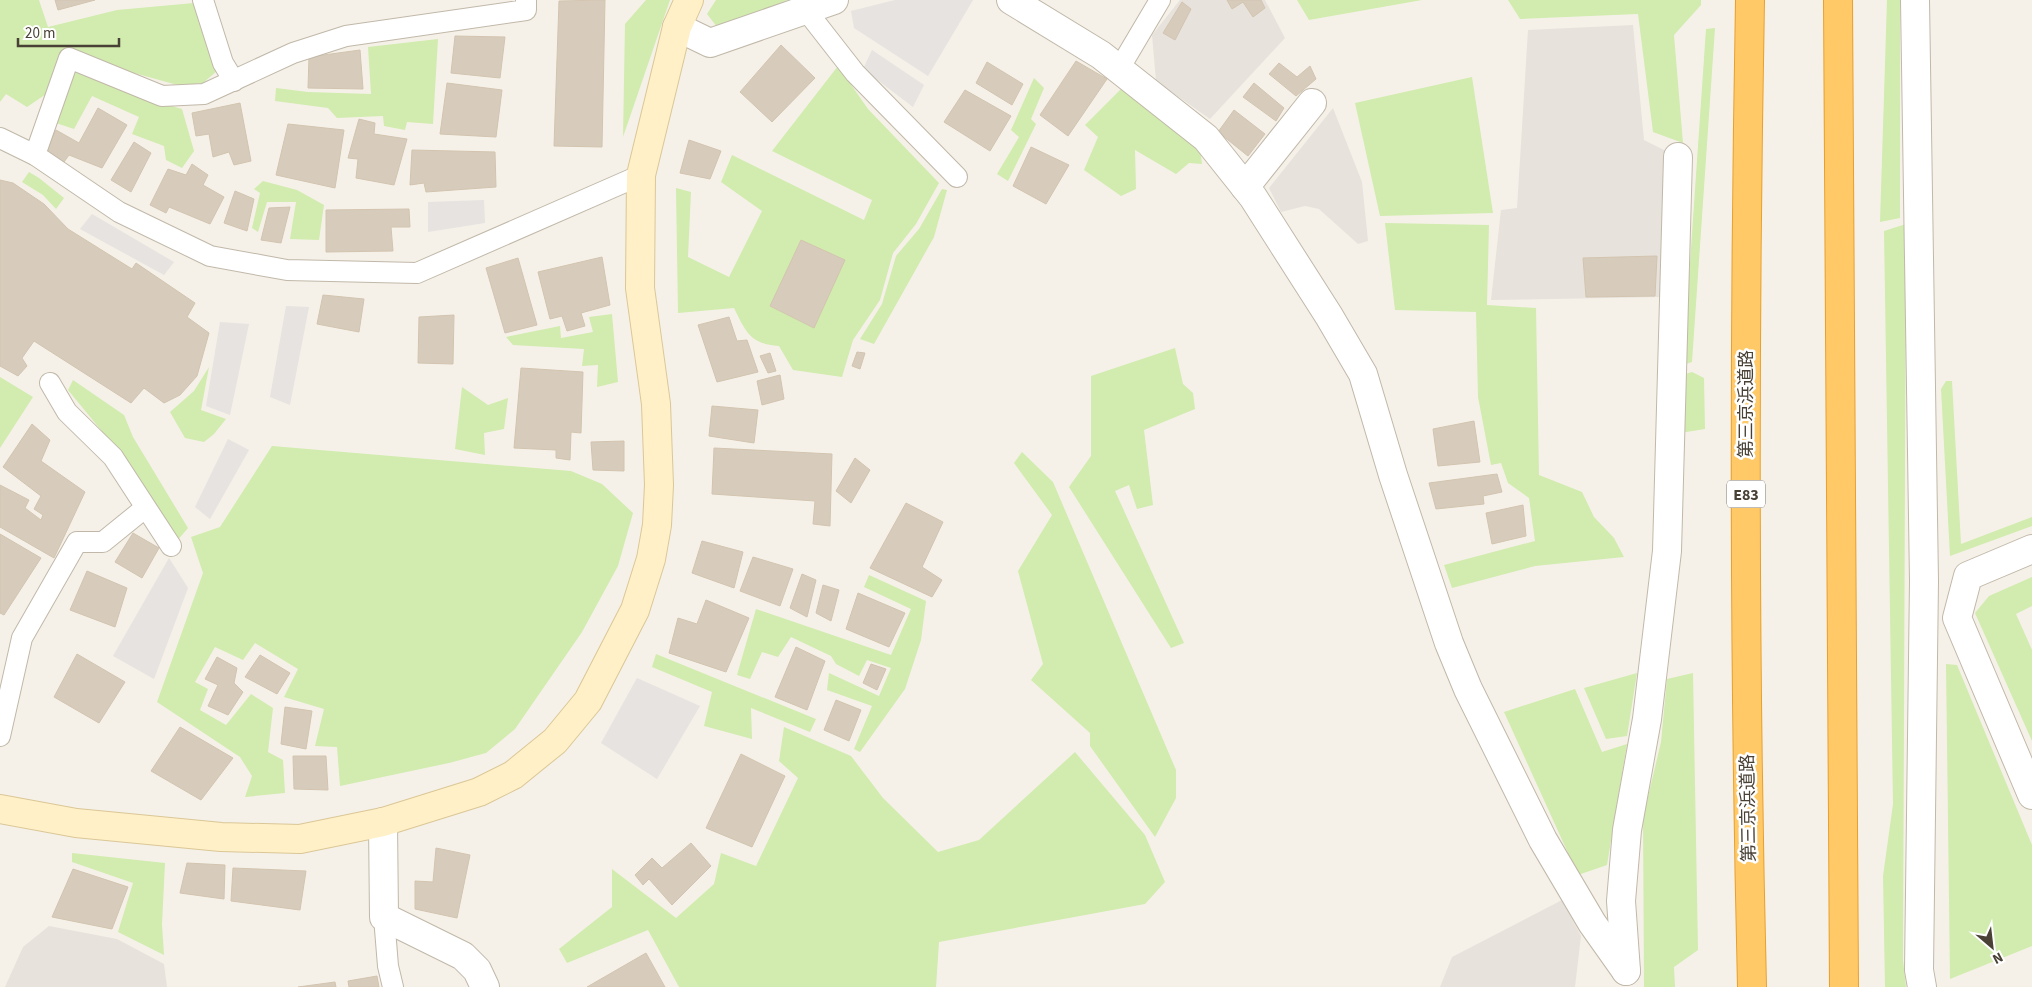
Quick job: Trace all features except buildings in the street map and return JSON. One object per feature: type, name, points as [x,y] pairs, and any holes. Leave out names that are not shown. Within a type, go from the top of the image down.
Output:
[{"type":"highway","name":"第三京浜道路","points":[[1750,0],[1745,302],[1746,747],[1752,987]]},
{"type":"highway","points":[[1838,0],[1844,987]]},
{"type":"street","points":[[0,809],[76,823],[221,837],[300,839],[384,822],[479,792],[513,775],[555,741],[588,701],[635,610],[651,560],[657,525],[660,485],[656,404],[640,288],[641,175],[677,27],[689,0]]},
{"type":"street","points":[[677,27],[710,43],[834,0]]},
{"type":"street","points":[[1010,0],[1101,55],[1206,138],[1245,187],[1324,308],[1363,374],[1393,475],[1436,605],[1468,689],[1543,840],[1626,979]]},
{"type":"street","points":[[1915,0],[1924,581],[1919,970],[1922,987]]},
{"type":"street","points":[[1245,187],[1312,103]]},
{"type":"street","points":[[1626,979],[1621,901],[1627,830],[1647,719],[1667,551],[1678,157]]},
{"type":"street","points":[[2032,549],[1968,576],[1957,618],[2032,795]]},
{"type":"street","points":[[384,822],[384,917],[463,956],[477,970],[485,987]]},
{"type":"lane","points":[[203,0],[224,63],[234,81]]},
{"type":"lane","points":[[34,155],[69,58],[162,96],[204,94],[293,53],[346,36],[526,10],[526,0]]},
{"type":"lane","points":[[1119,69],[1160,0]]},
{"type":"lane","points":[[805,9],[856,73],[957,177]]},
{"type":"lane","points":[[0,138],[34,155],[119,212],[210,256],[287,270],[417,273],[641,175]]},
{"type":"lane","points":[[50,384],[67,412],[113,457],[144,508],[171,546]]},
{"type":"lane","points":[[0,736],[22,638],[77,542],[103,542],[144,508]]},
{"type":"lane","points":[[384,917],[388,966],[393,987]]},
{"type":"shaded area","points":[[895,0],[973,0],[928,76],[854,28],[851,11]]},
{"type":"shaded area","points":[[1180,0],[1265,0],[1285,38],[1210,119],[1156,81],[1152,35]]},
{"type":"shaded area","points":[[1633,25],[1644,140],[1666,151],[1661,297],[1491,300],[1501,210],[1517,208],[1528,30]]},
{"type":"shaded area","points":[[872,50],[924,85],[913,107],[863,69]]},
{"type":"shaded area","points":[[1333,108],[1362,182],[1368,241],[1358,244],[1319,209],[1305,206],[1281,212],[1269,188]]},
{"type":"shaded area","points":[[484,200],[485,223],[428,232],[428,202]]},
{"type":"shaded area","points":[[92,214],[174,262],[164,275],[80,229]]},
{"type":"shaded area","points":[[286,306],[309,307],[290,405],[270,397]]},
{"type":"shaded area","points":[[220,322],[249,324],[230,415],[206,406]]},
{"type":"shaded area","points":[[228,439],[249,450],[210,519],[195,507]]},
{"type":"shaded area","points":[[169,558],[188,588],[154,679],[113,656]]},
{"type":"shaded area","points":[[637,678],[700,706],[657,779],[601,743]]},
{"type":"shaded area","points":[[1562,900],[1581,936],[1575,987],[1440,987],[1452,957]]},
{"type":"shaded area","points":[[49,926],[117,939],[164,964],[167,987],[5,987],[23,947]]},
{"type":"green space","points":[[0,0],[39,0],[48,27],[117,10],[194,3],[218,70],[203,83],[181,86],[134,73],[130,94],[182,109],[194,151],[182,168],[166,160],[164,146],[132,134],[139,117],[92,96],[74,129],[38,117],[49,92],[27,107],[6,94],[0,102]]},
{"type":"green space","points":[[646,0],[670,0],[623,137],[625,24]]},
{"type":"green space","points":[[716,0],[788,0],[717,27],[707,14]]},
{"type":"green space","points":[[1297,0],[1422,0],[1309,20]]},
{"type":"green space","points":[[1508,0],[1701,0],[1701,5],[1674,35],[1683,143],[1653,132],[1638,14],[1520,19]]},
{"type":"green space","points":[[1887,0],[1900,0],[1900,218],[1880,222]]},
{"type":"green space","points":[[1715,28],[1692,362],[1683,365],[1706,29]]},
{"type":"green space","points":[[438,39],[433,124],[407,122],[405,130],[384,126],[383,116],[337,118],[328,108],[275,101],[276,88],[308,92],[371,94],[368,47]]},
{"type":"green space","points":[[838,66],[868,109],[939,183],[916,224],[893,253],[880,300],[853,340],[842,377],[793,370],[779,346],[761,343],[750,335],[734,308],[678,313],[676,188],[691,192],[688,257],[729,277],[762,211],[721,182],[732,155],[864,220],[872,200],[772,151]]},
{"type":"green space","points":[[1472,77],[1493,213],[1380,216],[1355,103]]},
{"type":"green space","points":[[1034,78],[1044,88],[1031,119],[1036,124],[1008,181],[997,174],[1019,137],[1011,130]]},
{"type":"green space","points":[[1123,87],[1200,149],[1202,164],[1189,163],[1176,174],[1135,150],[1136,189],[1121,196],[1084,170],[1098,137],[1085,125]]},
{"type":"green space","points":[[29,172],[64,198],[56,209],[43,195],[22,182]]},
{"type":"green space","points":[[263,181],[297,190],[324,205],[319,240],[290,239],[296,202],[267,202],[258,232],[252,228],[260,193],[254,189]]},
{"type":"green space","points":[[942,189],[947,190],[934,237],[874,344],[860,339],[882,304],[896,256],[919,229]]},
{"type":"green space","points":[[1385,223],[1489,225],[1487,305],[1536,308],[1539,475],[1582,492],[1594,517],[1614,538],[1624,557],[1535,566],[1452,588],[1444,565],[1535,541],[1529,498],[1508,483],[1501,463],[1491,465],[1478,397],[1476,312],[1395,310]]},
{"type":"green space","points":[[1906,224],[1903,960],[1906,987],[1885,987],[1883,876],[1893,804],[1884,231]]},
{"type":"green space","points":[[612,314],[618,382],[597,387],[598,365],[582,366],[584,349],[513,345],[506,337],[560,326],[561,338],[593,332],[589,317]]},
{"type":"green space","points":[[1175,348],[1183,384],[1193,393],[1195,409],[1144,430],[1153,505],[1137,509],[1129,485],[1115,491],[1184,643],[1171,648],[1069,487],[1091,456],[1091,376]]},
{"type":"green space","points":[[209,367],[201,410],[226,419],[214,434],[204,442],[185,438],[170,412],[194,391]]},
{"type":"green space","points":[[1692,372],[1704,378],[1705,429],[1680,433],[1682,375]]},
{"type":"green space","points":[[0,377],[33,397],[0,448]]},
{"type":"green space","points":[[73,380],[124,415],[133,437],[188,528],[176,542],[119,452],[68,390]]},
{"type":"green space","points":[[1946,381],[1952,381],[1961,544],[2032,517],[2032,526],[1950,556],[1941,389]]},
{"type":"green space","points":[[462,387],[488,405],[508,398],[504,429],[484,433],[485,455],[455,449]]},
{"type":"green space","points":[[272,446],[571,471],[602,484],[633,513],[618,566],[582,632],[515,729],[486,753],[449,763],[340,786],[337,747],[315,746],[324,709],[284,697],[298,669],[255,643],[243,660],[215,647],[195,682],[208,689],[200,710],[226,725],[251,694],[273,708],[268,752],[283,760],[285,793],[245,797],[252,776],[240,757],[157,702],[203,573],[191,537],[220,527]]},
{"type":"green space","points":[[1022,452],[1053,482],[1176,770],[1176,798],[1155,837],[1090,746],[1090,733],[1031,680],[1043,664],[1018,571],[1052,515],[1014,463]]},
{"type":"green space","points":[[869,575],[926,601],[921,640],[905,689],[860,752],[854,749],[872,706],[827,690],[829,673],[879,696],[891,668],[867,660],[859,676],[836,664],[831,656],[791,637],[778,657],[762,652],[750,679],[737,675],[756,609],[891,655],[911,609],[864,587]]},
{"type":"green space","points":[[2032,577],[2032,606],[2016,614],[2032,650],[2032,741],[1975,613],[1989,596]]},
{"type":"green space","points":[[656,654],[816,719],[810,732],[751,708],[752,739],[704,726],[712,692],[652,667]]},
{"type":"green space","points":[[1946,664],[1957,665],[2032,845],[2032,946],[1950,979]]},
{"type":"green space","points":[[1637,673],[1627,736],[1606,739],[1584,688]]},
{"type":"green space","points":[[1693,673],[1698,950],[1674,967],[1675,987],[1644,987],[1643,818],[1661,742],[1667,679]]},
{"type":"green space","points":[[1575,689],[1602,752],[1627,744],[1607,865],[1578,875],[1504,712]]},
{"type":"green space","points":[[784,727],[851,756],[883,798],[938,852],[979,840],[1075,752],[1145,835],[1165,882],[1145,904],[939,942],[936,987],[679,987],[648,930],[567,963],[559,949],[612,907],[612,869],[676,918],[714,884],[721,853],[756,866],[798,778],[779,761]]},
{"type":"green space","points":[[72,853],[165,863],[162,924],[164,955],[118,932],[133,883],[72,862]]}]
